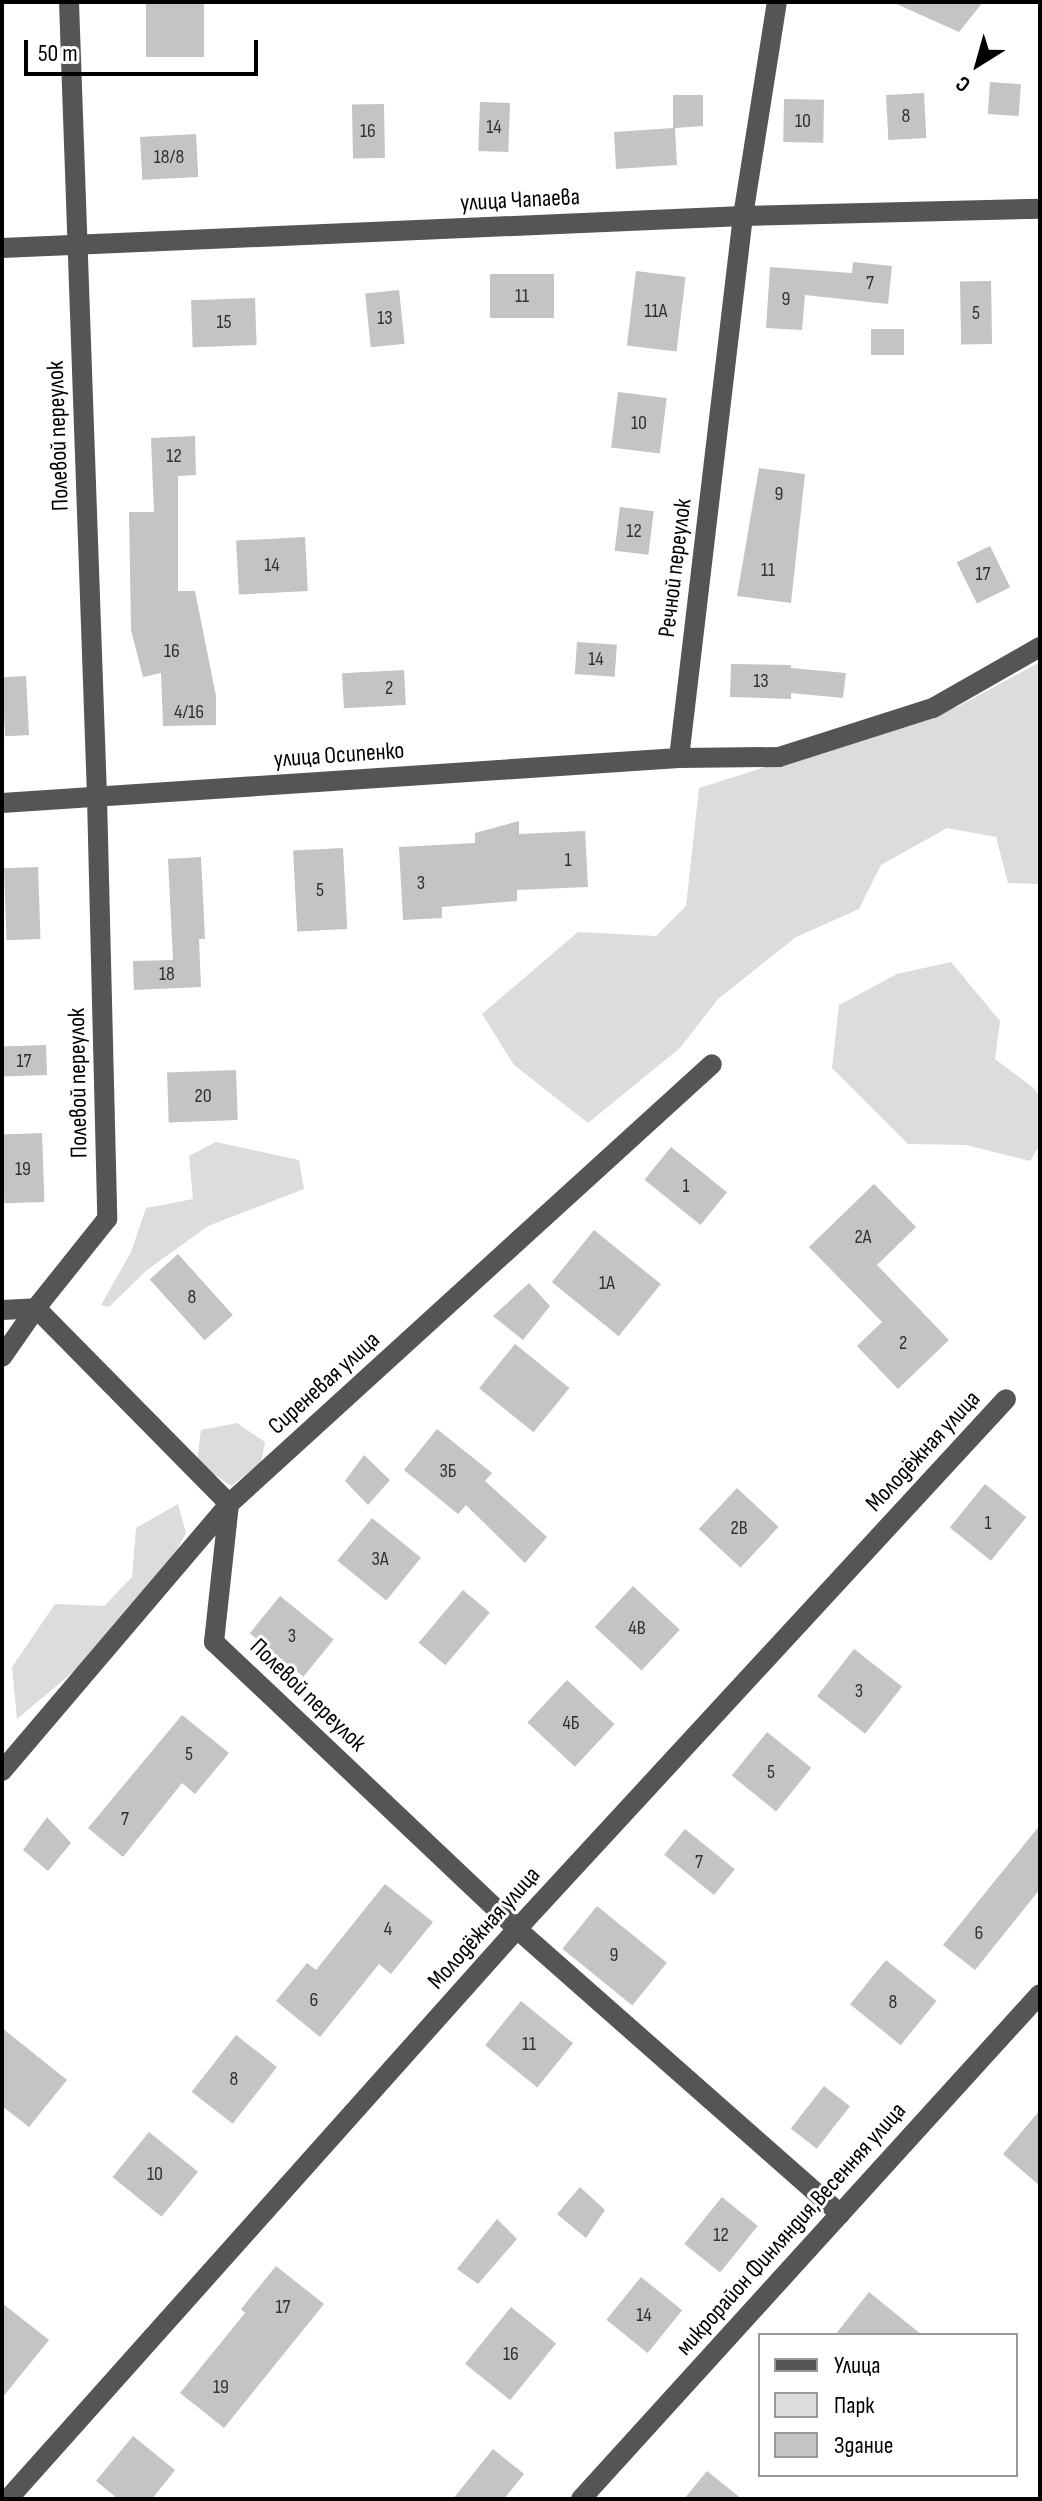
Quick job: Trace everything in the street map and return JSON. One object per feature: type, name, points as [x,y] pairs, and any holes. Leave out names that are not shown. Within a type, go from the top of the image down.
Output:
[{"type":"street","name":"Полевой переулок","points":[[2,1357],[36,1308],[107,1219],[97,797],[69,2]]},
{"type":"street","name":"Речной переулок","points":[[679,758],[743,216],[777,2]]},
{"type":"street","name":"улица Чапаева","points":[[2,248],[743,216],[1040,209]]},
{"type":"street","points":[[679,758],[779,757],[933,708],[1040,647]]},
{"type":"street","name":"улица Осипенко","points":[[2,803],[679,758]]},
{"type":"street","name":"Сиреневая улица","points":[[2,1771],[229,1504],[712,1064]]},
{"type":"street","points":[[2,1310],[36,1308],[229,1504]]},
{"type":"street","name":"Молодёжная улица","points":[[8,2499],[517,1929],[1006,1399]]},
{"type":"street","name":"Полевой переулок","points":[[229,1504],[214,1642],[517,1929]]},
{"type":"street","points":[[517,1929],[840,2214]]},
{"type":"street","name":"микрорайон Финляндия,Весенняя улица","points":[[581,2499],[1040,1994]]},
{"type":"green space","points":[[1040,662],[1038,884],[1008,883],[996,837],[947,828],[881,865],[859,909],[796,937],[718,999],[680,1048],[588,1123],[514,1065],[482,1014],[578,932],[656,936],[686,906],[699,788],[957,707]]},
{"type":"green space","points":[[951,962],[1000,1021],[995,1059],[1035,1089],[1040,1099],[1040,1145],[1030,1161],[966,1145],[908,1144],[832,1068],[839,1005],[897,974]]},
{"type":"green space","points":[[216,1142],[299,1160],[304,1189],[208,1226],[147,1270],[109,1307],[101,1305],[131,1252],[146,1208],[193,1199],[189,1156]]},
{"type":"green space","points":[[237,1423],[265,1442],[261,1463],[231,1486],[197,1462],[201,1430]]},
{"type":"green space","points":[[178,1504],[186,1533],[157,1588],[79,1667],[17,1719],[12,1667],[55,1604],[104,1606],[132,1577],[136,1528]]},
{"type":"building","points":[[146,2],[204,2],[204,57],[146,57]]},
{"type":"building","points":[[892,2],[983,2],[959,32]]},
{"type":"building","points":[[990,82],[1021,84],[1019,116],[988,114]]},
{"type":"building","points":[[924,93],[926,138],[888,140],[886,95]]},
{"type":"building","points":[[673,95],[703,95],[703,126],[675,128],[677,165],[616,169],[614,132],[673,128]]},
{"type":"building","points":[[784,99],[824,100],[823,143],[783,142]]},
{"type":"building","points":[[480,102],[510,103],[508,152],[478,151]]},
{"type":"building","points":[[384,104],[385,158],[353,159],[352,105]]},
{"type":"building","points":[[196,134],[198,177],[142,180],[140,137]]},
{"type":"building","points":[[853,262],[892,266],[888,304],[805,295],[802,330],[766,328],[770,267],[852,273]]},
{"type":"building","points":[[636,271],[686,277],[676,352],[627,345]]},
{"type":"building","points":[[490,274],[554,274],[554,318],[490,318]]},
{"type":"building","points":[[991,281],[992,344],[961,345],[960,282]]},
{"type":"building","points":[[399,290],[405,344],[371,347],[365,294]]},
{"type":"building","points":[[255,298],[257,345],[193,347],[191,300]]},
{"type":"building","points":[[871,329],[904,329],[904,355],[871,355]]},
{"type":"building","points":[[618,392],[667,398],[660,454],[611,448]]},
{"type":"building","points":[[195,436],[196,475],[178,476],[178,591],[195,591],[216,696],[216,725],[163,726],[161,673],[143,677],[131,630],[129,512],[154,512],[151,438]]},
{"type":"building","points":[[759,468],[805,474],[791,603],[737,596]]},
{"type":"building","points":[[620,507],[654,511],[648,555],[615,551]]},
{"type":"building","points":[[305,537],[308,591],[239,595],[236,541]]},
{"type":"building","points":[[990,546],[1010,587],[977,604],[957,562]]},
{"type":"building","points":[[577,642],[617,645],[615,677],[575,674]]},
{"type":"building","points":[[731,664],[791,665],[791,668],[846,673],[843,698],[791,693],[791,699],[730,697]]},
{"type":"building","points":[[404,670],[406,705],[344,708],[342,673]]},
{"type":"building","points":[[26,676],[29,735],[5,736],[2,677]]},
{"type":"building","points":[[519,821],[519,834],[585,831],[588,887],[517,890],[517,901],[442,907],[442,918],[403,920],[399,847],[475,843],[475,833]]},
{"type":"building","points":[[343,848],[347,929],[297,932],[293,851]]},
{"type":"building","points":[[201,857],[205,939],[199,939],[201,987],[134,990],[133,961],[173,960],[168,859]]},
{"type":"building","points":[[38,867],[41,939],[7,940],[4,868]]},
{"type":"building","points":[[46,1045],[47,1075],[3,1077],[2,1047]]},
{"type":"building","points":[[236,1070],[238,1120],[169,1122],[167,1072]]},
{"type":"building","points":[[42,1133],[44,1202],[4,1203],[2,1134]]},
{"type":"building","points":[[671,1147],[727,1192],[701,1225],[645,1180]]},
{"type":"building","points":[[874,1184],[916,1227],[877,1265],[949,1340],[898,1389],[857,1346],[882,1322],[809,1247]]},
{"type":"building","points":[[594,1230],[661,1284],[619,1336],[552,1282]]},
{"type":"building","points":[[178,1254],[233,1315],[205,1340],[150,1279]]},
{"type":"building","points":[[529,1283],[550,1306],[523,1340],[493,1316]]},
{"type":"building","points":[[515,1344],[569,1388],[534,1432],[479,1388]]},
{"type":"building","points":[[437,1429],[492,1473],[485,1481],[547,1537],[525,1563],[466,1505],[458,1514],[404,1470]]},
{"type":"building","points":[[364,1455],[390,1480],[368,1505],[345,1481]]},
{"type":"building","points":[[985,1484],[1026,1517],[991,1561],[950,1528]]},
{"type":"building","points":[[737,1488],[779,1527],[740,1568],[699,1529]]},
{"type":"building","points":[[372,1518],[421,1558],[386,1600],[337,1561]]},
{"type":"building","points":[[633,1586],[680,1630],[642,1671],[595,1627]]},
{"type":"building","points":[[463,1590],[490,1612],[445,1665],[419,1643]]},
{"type":"building","points":[[280,1596],[334,1639],[303,1677],[250,1633]]},
{"type":"building","points":[[854,1649],[902,1687],[865,1734],[817,1696]]},
{"type":"building","points":[[567,1680],[615,1724],[575,1767],[527,1722]]},
{"type":"building","points":[[182,1715],[229,1753],[195,1794],[182,1783],[123,1857],[88,1828]]},
{"type":"building","points":[[767,1732],[811,1768],[776,1811],[732,1776]]},
{"type":"building","points":[[47,1817],[71,1843],[48,1871],[23,1850]]},
{"type":"building","points":[[1040,1825],[1040,1889],[975,1970],[943,1945]]},
{"type":"building","points":[[685,1829],[735,1869],[714,1895],[664,1855]]},
{"type":"building","points":[[385,1884],[433,1922],[391,1974],[379,1964],[320,2037],[276,2001],[307,1963],[316,1970]]},
{"type":"building","points":[[597,1906],[667,1963],[632,2005],[562,1949]]},
{"type":"building","points":[[886,1960],[937,2001],[901,2045],[850,2004]]},
{"type":"building","points":[[521,2001],[573,2043],[537,2087],[485,2045]]},
{"type":"building","points":[[2,2028],[67,2080],[29,2127],[2,2106]]},
{"type":"building","points":[[236,2035],[277,2067],[233,2124],[192,2092]]},
{"type":"building","points":[[824,2086],[850,2106],[817,2149],[791,2129]]},
{"type":"building","points":[[1040,2110],[1040,2186],[1003,2154]]},
{"type":"building","points":[[149,2132],[198,2172],[161,2217],[112,2177]]},
{"type":"building","points":[[580,2187],[605,2210],[586,2238],[557,2214]]},
{"type":"building","points":[[722,2197],[758,2226],[720,2273],[684,2244]]},
{"type":"building","points":[[497,2219],[517,2239],[478,2284],[457,2269]]},
{"type":"building","points":[[276,2266],[324,2304],[224,2428],[180,2393],[245,2313],[241,2309]]},
{"type":"building","points":[[641,2277],[682,2310],[648,2353],[606,2320]]},
{"type":"building","points":[[869,2292],[920,2333],[837,2333]]},
{"type":"building","points":[[2,2303],[49,2340],[2,2398]]},
{"type":"building","points":[[511,2307],[556,2344],[510,2400],[465,2364]]},
{"type":"building","points":[[133,2436],[175,2470],[152,2499],[118,2499],[96,2481]]},
{"type":"building","points":[[493,2449],[524,2474],[504,2499],[453,2499]]},
{"type":"building","points":[[707,2471],[742,2499],[684,2499]]}]
